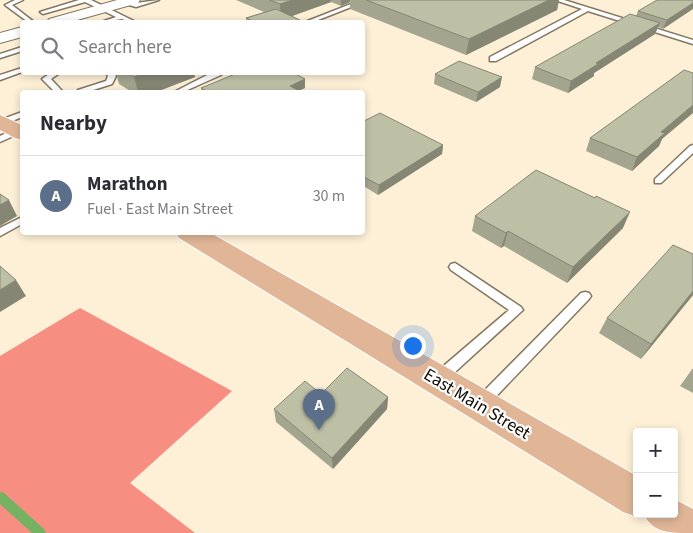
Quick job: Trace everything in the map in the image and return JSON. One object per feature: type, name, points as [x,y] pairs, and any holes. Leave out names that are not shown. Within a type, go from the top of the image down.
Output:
[{"type":"main road","name":"East Main Street","points":[[193,235],[633,496]]},
{"type":"main road","points":[[670,518],[693,532]]},
{"type":"street","points":[[72,20],[105,16],[126,7]]},
{"type":"street","points":[[0,38],[20,33]]},
{"type":"lane","points":[[20,0],[8,5],[28,20]]},
{"type":"lane","points":[[43,12],[86,0],[105,16]]},
{"type":"lane","points":[[131,20],[126,7],[156,0]]},
{"type":"lane","points":[[313,20],[366,0]]},
{"type":"lane","points":[[558,0],[693,42]]},
{"type":"lane","points":[[493,60],[588,9]]},
{"type":"lane","points":[[0,56],[20,50]]},
{"type":"lane","points":[[0,78],[20,71]]},
{"type":"lane","points":[[53,75],[46,79],[57,90]]},
{"type":"lane","points":[[87,90],[110,82],[111,75]]},
{"type":"lane","points":[[183,90],[217,75]]},
{"type":"lane","points":[[658,181],[693,148]]},
{"type":"lane","points":[[0,232],[20,221]]},
{"type":"lane","points":[[437,380],[517,310],[455,267]]},
{"type":"lane","points":[[479,405],[585,296]]},
{"type":"shaded area","points":[[80,308],[232,391],[130,483],[195,533],[0,533],[0,356]]},
{"type":"building","points":[[269,0],[293,0],[280,4]]},
{"type":"building","points":[[366,0],[549,0],[469,39]]},
{"type":"building","points":[[657,0],[693,0],[693,3],[667,20],[638,11]]},
{"type":"building","points":[[276,9],[300,20],[250,20],[246,18]]},
{"type":"building","points":[[630,14],[660,23],[571,81],[535,67]]},
{"type":"building","points":[[459,61],[502,77],[478,92],[435,74]]},
{"type":"building","points":[[684,70],[693,73],[693,105],[661,132],[665,133],[637,157],[590,138]]},
{"type":"building","points":[[233,75],[298,75],[305,79],[290,86],[298,90],[204,90],[201,88]]},
{"type":"building","points":[[380,113],[443,145],[379,185],[365,178],[365,120]]},
{"type":"building","points":[[536,170],[630,212],[573,267],[508,231],[506,233],[475,216]]},
{"type":"building","points":[[0,194],[9,200],[0,205]]},
{"type":"building","points":[[673,245],[693,254],[693,291],[651,344],[607,318]]},
{"type":"building","points":[[0,266],[16,280],[0,290]]},
{"type":"building","points":[[347,368],[388,397],[332,458],[274,409],[305,381],[321,394]]},
{"type":"waterway","points":[[0,497],[40,533]]},
{"type":"place","name":"Marathon","points":[[319,430]]}]
